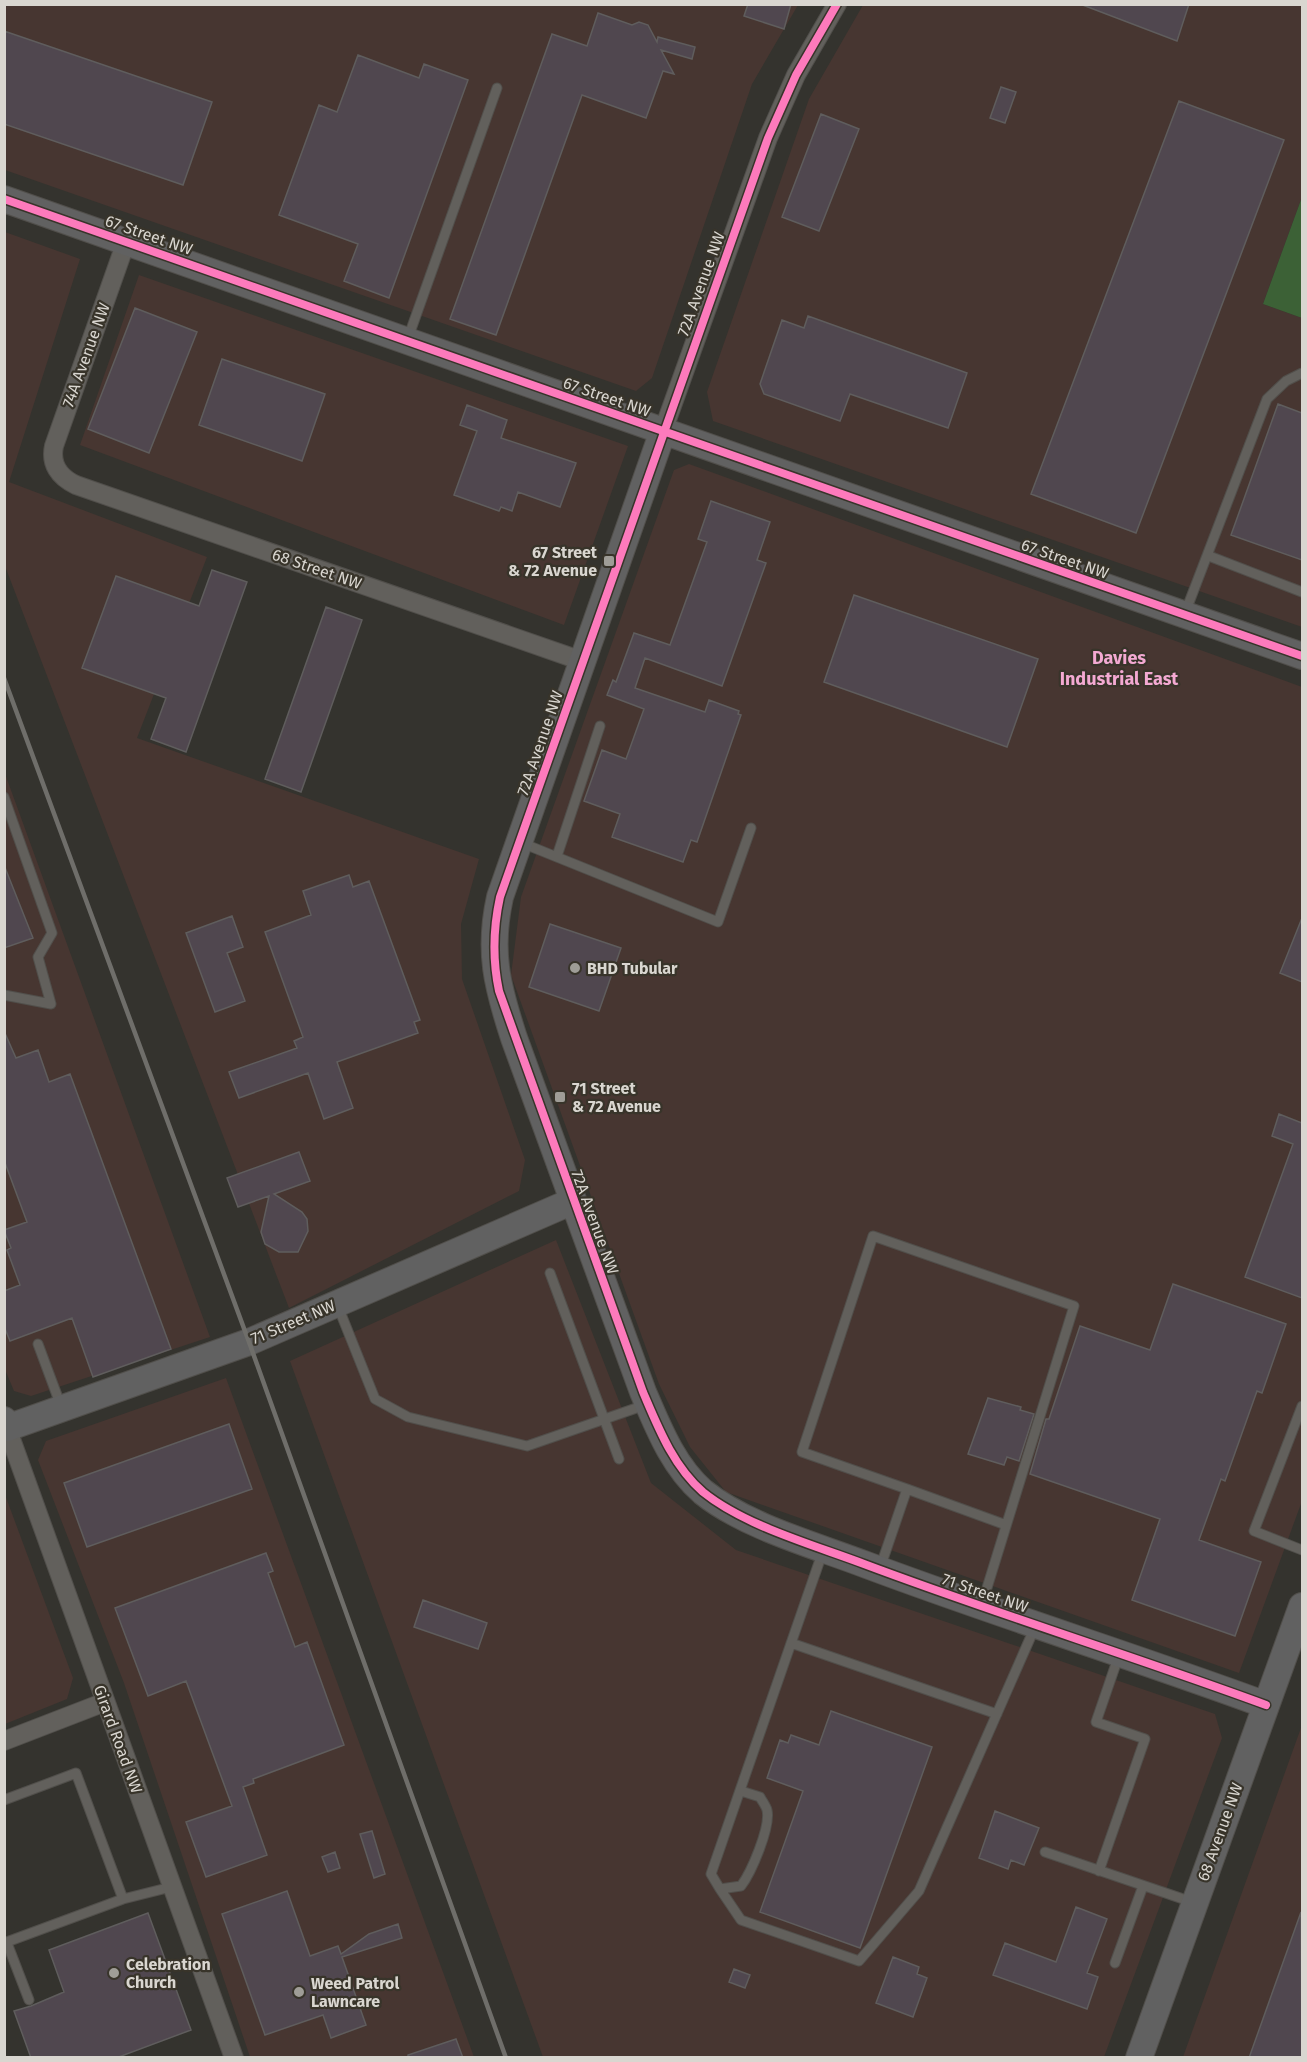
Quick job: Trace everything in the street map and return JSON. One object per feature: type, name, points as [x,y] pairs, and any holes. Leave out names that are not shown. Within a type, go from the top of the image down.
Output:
[{"type":"street","name":"72A Avenue NW","points":[[702,1491],[680,1465],[661,1436],[514,1038],[495,969],[496,916],[582,662],[768,138],[796,75],[837,4]]},
{"type":"street","name":"67 Street NW","points":[[4,199],[1302,656]]},
{"type":"street","name":"74A Avenue NW","points":[[57,469],[52,454],[54,446],[126,242]]},
{"type":"street","name":"68 Street NW","points":[[57,469],[61,476],[76,485],[582,662]]},
{"type":"street","name":"71 Street NW","points":[[6,1424],[61,1408],[249,1342],[573,1201]]},
{"type":"street","name":"Girard Road NW","points":[[6,1424],[234,2058]]},
{"type":"street","name":"71 Street NW","points":[[702,1491],[748,1518],[824,1549],[1266,1705]]},
{"type":"street","name":"68 Avenue NW","points":[[1138,2058],[1302,1606]]},
{"type":"street","points":[[4,1741],[105,1702]]},
{"type":"lane","points":[[407,340],[496,87]]},
{"type":"lane","points":[[1184,615],[1209,556],[1267,399],[1286,381],[1302,373]]},
{"type":"lane","points":[[1209,556],[1302,592]]},
{"type":"lane","points":[[557,856],[600,726]]},
{"type":"lane","points":[[4,797],[52,933],[38,957],[51,1004],[4,995]]},
{"type":"lane","points":[[520,843],[718,922],[751,828]]},
{"type":"lane","points":[[981,1606],[1074,1306],[873,1236],[802,1452],[1006,1525]]},
{"type":"lane","points":[[550,1273],[620,1459]]},
{"type":"lane","points":[[337,1303],[375,1399],[408,1417],[527,1446],[648,1404]]},
{"type":"lane","points":[[38,1344],[61,1408]]},
{"type":"lane","points":[[1302,1406],[1254,1531],[1302,1550]]},
{"type":"lane","points":[[880,1570],[907,1489]]},
{"type":"lane","points":[[824,1549],[711,1874],[741,1920],[859,1961],[919,1891],[1036,1624]]},
{"type":"lane","points":[[791,1643],[997,1714]]},
{"type":"lane","points":[[1099,1871],[1145,1739],[1096,1722],[1120,1652]]},
{"type":"lane","points":[[4,1800],[76,1773],[123,1899]]},
{"type":"lane","points":[[720,1889],[741,1886],[750,1874],[761,1844],[768,1811],[760,1797],[741,1791]]},
{"type":"lane","points":[[1045,1852],[1195,1903]]},
{"type":"lane","points":[[1115,1963],[1143,1886]]},
{"type":"lane","points":[[30,2000],[5,1943],[123,1899],[171,1887]]},
{"type":"shaded area","points":[[5,5],[798,5],[752,84],[652,378],[636,391],[5,170]]},
{"type":"shaded area","points":[[863,5],[1302,5],[1302,197],[1263,304],[1302,318],[1302,627],[713,421],[707,392],[809,99]]},
{"type":"shaded area","points":[[5,232],[80,259],[9,482],[207,557],[137,738],[479,859],[461,924],[462,979],[525,1160],[519,1191],[289,1308],[5,566]]},
{"type":"shaded area","points":[[139,275],[628,446],[564,625],[80,445]]},
{"type":"shaded area","points":[[689,464],[1302,687],[1302,1501],[1239,1673],[726,1492],[690,1447],[659,1384],[511,975],[521,897],[674,470]]},
{"type":"shaded area","points":[[4,771],[210,1337],[31,1396],[14,1391],[4,1367]]},
{"type":"shaded area","points":[[556,1240],[651,1483],[736,1550],[1215,1714],[1222,1738],[1104,2057],[543,2057],[290,1361]]},
{"type":"shaded area","points":[[226,1378],[474,2057],[250,2057],[124,1683],[38,1460],[46,1441]]},
{"type":"shaded area","points":[[4,1492],[73,1678],[67,1699],[5,1724]]},
{"type":"shaded area","points":[[1302,1725],[1302,2057],[1183,2057]]},
{"type":"green space","points":[[1302,197],[1302,318],[1263,304]]},
{"type":"building","points":[[748,4],[791,4],[784,29],[744,16]]},
{"type":"building","points":[[1080,4],[1189,4],[1177,41]]},
{"type":"building","points":[[598,13],[632,25],[639,22],[648,25],[657,42],[658,37],[695,47],[692,59],[661,50],[674,74],[663,71],[646,118],[582,95],[496,335],[450,319],[552,34],[587,46]]},
{"type":"building","points":[[4,31],[212,102],[183,185],[4,124]]},
{"type":"building","points":[[358,55],[419,78],[424,64],[468,80],[389,298],[344,281],[358,244],[279,215],[319,105],[337,112]]},
{"type":"building","points":[[1001,87],[1016,92],[1005,123],[990,118]]},
{"type":"building","points":[[1179,101],[1284,140],[1136,533],[1031,494]]},
{"type":"building","points":[[821,114],[859,129],[819,231],[782,217]]},
{"type":"building","points":[[135,308],[197,332],[149,453],[88,429]]},
{"type":"building","points":[[808,316],[967,373],[948,428],[850,394],[840,421],[764,394],[760,384],[782,320],[804,328]]},
{"type":"building","points":[[222,359],[325,394],[302,461],[199,425]]},
{"type":"building","points":[[1278,404],[1302,413],[1302,560],[1231,535]]},
{"type":"building","points":[[467,405],[507,420],[501,438],[576,463],[560,507],[518,492],[512,511],[501,507],[499,511],[454,495],[477,431],[460,425]]},
{"type":"building","points":[[711,501],[770,522],[757,560],[766,563],[722,686],[645,658],[635,688],[705,712],[709,700],[739,711],[738,714],[741,715],[697,842],[691,840],[683,862],[612,837],[620,814],[584,801],[602,750],[626,759],[644,709],[607,695],[613,680],[616,682],[634,633],[670,645],[707,542],[698,539]]},
{"type":"building","points":[[212,570],[247,582],[186,752],[151,739],[166,698],[82,668],[116,576],[199,606]]},
{"type":"building","points":[[854,595],[1038,659],[1007,747],[824,682]]},
{"type":"building","points":[[326,607],[362,620],[301,792],[265,779]]},
{"type":"building","points":[[4,865],[33,938],[4,948]]},
{"type":"building","points":[[349,875],[353,887],[369,881],[420,1020],[414,1022],[418,1033],[337,1062],[353,1108],[324,1119],[308,1073],[239,1098],[229,1072],[297,1048],[294,1041],[303,1037],[265,932],[311,915],[303,891]]},
{"type":"building","points":[[232,916],[243,947],[227,953],[245,1001],[215,1012],[186,933]]},
{"type":"building","points":[[1302,918],[1302,982],[1280,973]]},
{"type":"building","name":"BHD Tubular","points":[[550,924],[621,948],[599,1011],[529,987]]},
{"type":"building","points":[[4,1031],[16,1058],[38,1050],[49,1082],[70,1074],[171,1349],[93,1377],[72,1318],[10,1341],[4,1326],[4,1291],[20,1285],[7,1250],[11,1248],[4,1230],[27,1222],[4,1160]]},
{"type":"building","points":[[1279,1114],[1302,1123],[1302,1298],[1245,1277],[1293,1144],[1272,1136]]},
{"type":"building","points":[[299,1152],[310,1181],[274,1194],[302,1212],[307,1219],[308,1231],[298,1252],[279,1252],[265,1244],[261,1232],[269,1196],[238,1207],[227,1178]]},
{"type":"building","points":[[1173,1284],[1286,1324],[1262,1393],[1257,1391],[1225,1481],[1221,1479],[1199,1540],[1261,1562],[1235,1636],[1132,1600],[1160,1519],[1030,1474],[1046,1419],[1049,1419],[1080,1326],[1150,1350]]},
{"type":"building","points":[[988,1398],[1021,1407],[1020,1410],[1034,1414],[1019,1461],[1007,1457],[1004,1465],[968,1454]]},
{"type":"building","points":[[229,1424],[252,1489],[87,1547],[64,1483]]},
{"type":"building","points":[[266,1553],[273,1571],[268,1573],[295,1647],[307,1642],[344,1745],[253,1779],[254,1783],[243,1787],[267,1855],[206,1877],[186,1822],[232,1806],[186,1681],[148,1696],[115,1608]]},
{"type":"building","points":[[423,1600],[487,1623],[478,1649],[414,1627]]},
{"type":"building","points":[[831,1711],[932,1747],[860,1948],[760,1912],[803,1791],[767,1778],[780,1740],[788,1743],[791,1735],[819,1745]]},
{"type":"building","points":[[995,1811],[1039,1828],[1024,1865],[1011,1860],[1008,1869],[979,1858]]},
{"type":"building","points":[[372,1831],[385,1874],[374,1878],[360,1834]]},
{"type":"building","points":[[335,1852],[340,1868],[328,1872],[322,1857]]},
{"type":"building","points":[[287,1891],[310,1956],[338,1946],[341,1954],[369,1934],[398,1924],[402,1938],[342,1957],[366,2025],[331,2038],[323,2015],[265,2035],[222,1914]]},
{"type":"building","points":[[1076,1907],[1107,1919],[1087,1973],[1098,1977],[1087,2009],[993,1975],[1005,1943],[1056,1962]]},
{"type":"building","points":[[1301,1912],[1302,2058],[1249,2058]]},
{"type":"building","name":"Celebration Church","points":[[148,1913],[191,2030],[116,2058],[31,2058],[14,2011],[64,1992],[49,1950]]},
{"type":"building","points":[[893,1957],[919,1967],[917,1974],[927,1978],[913,2017],[876,2003]]},
{"type":"building","points":[[734,1969],[750,1975],[745,1988],[729,1982]]},
{"type":"building","points":[[456,2039],[463,2058],[408,2058],[408,2055]]},
{"type":"railway","points":[[4,678],[249,1342],[506,2058]]},
{"type":"cycle path","points":[[837,4],[796,75],[768,138],[500,897],[494,944],[499,991],[643,1392],[675,1458],[692,1482],[720,1504],[739,1515],[802,1542],[1266,1705]]},
{"type":"cycle path","points":[[4,199],[1302,656]]},
{"type":"place","name":"67 Street & 72 Avenue","points":[[609,561]]},
{"type":"place","name":"BHD Tubular","points":[[575,968]]},
{"type":"place","name":"71 Street & 72 Avenue","points":[[560,1097]]},
{"type":"place","name":"Celebration Church","points":[[114,1973]]},
{"type":"place","name":"Weed Patrol Lawncare","points":[[299,1992]]},
{"type":"district","name":"Davies Industrial East","points":[[1119,668]]}]
